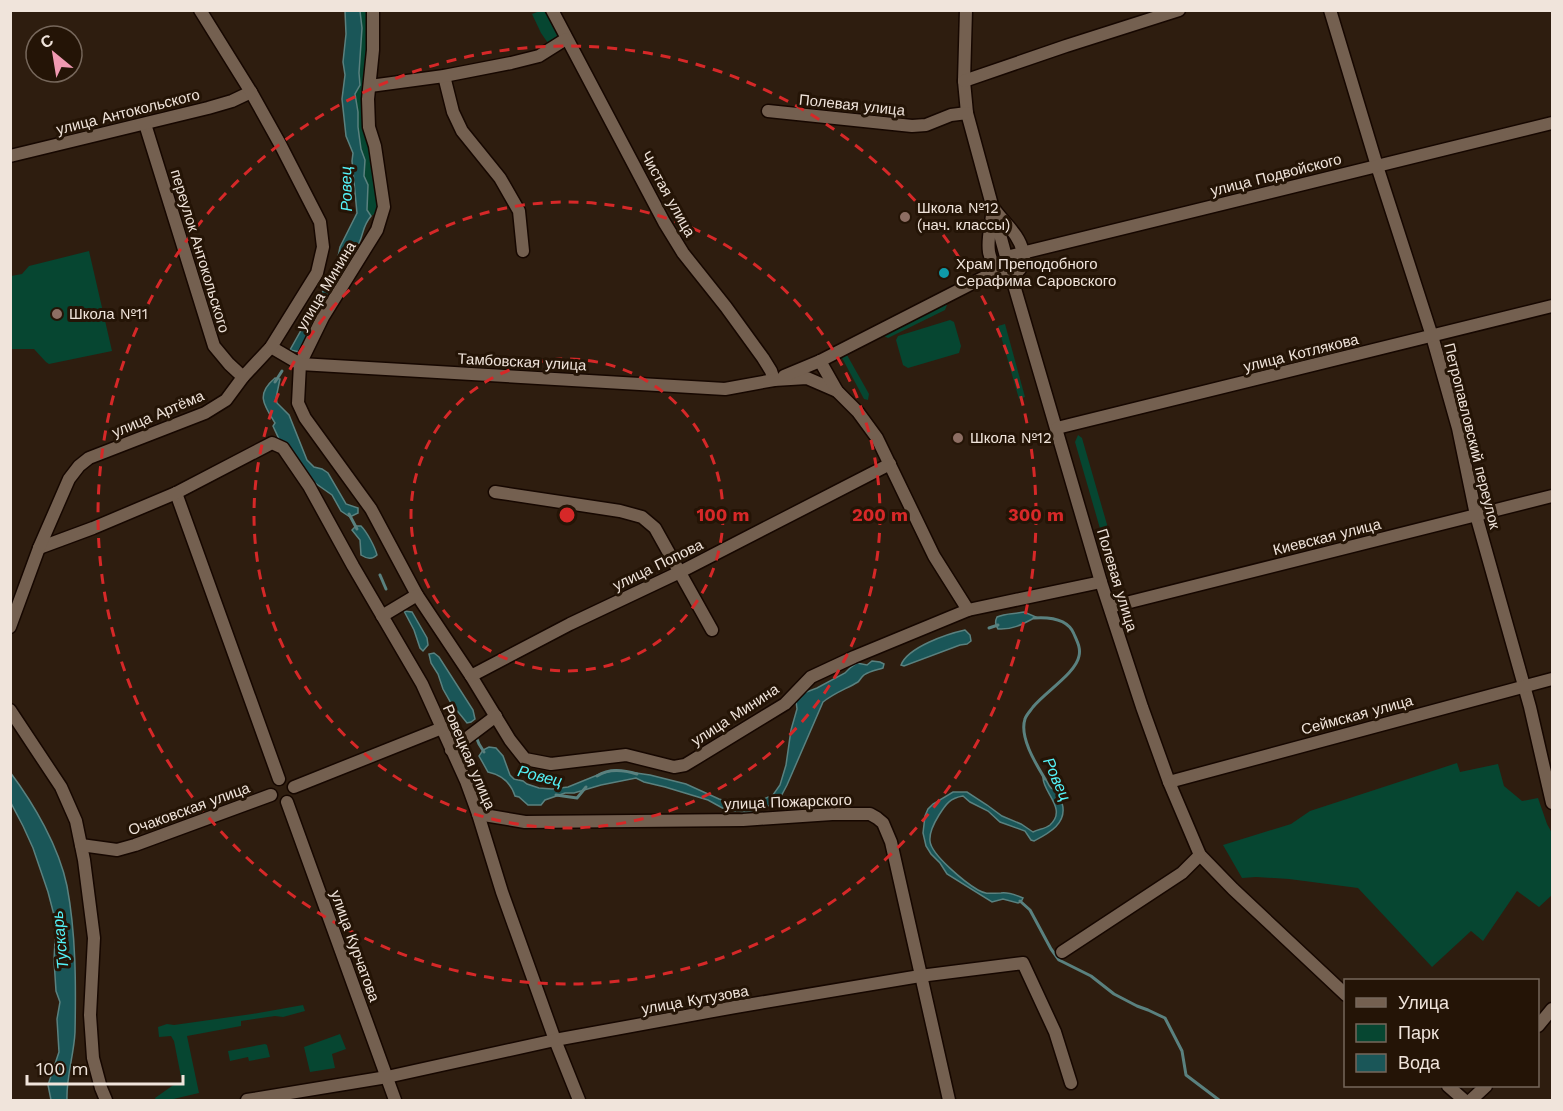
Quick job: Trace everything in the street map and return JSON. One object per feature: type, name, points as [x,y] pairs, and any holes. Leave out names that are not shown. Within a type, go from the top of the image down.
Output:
[{"type":"street","name":"улица Артёма","points":[[10,627],[39,548],[69,479],[79,466],[89,458],[205,413],[226,400],[243,377],[272,347],[317,273],[323,248],[320,222],[251,92],[200,10]]},
{"type":"street","name":"улица Минина","points":[[300,364],[323,317],[377,230],[384,207],[375,146],[369,127],[368,99],[373,50],[373,10]]},
{"type":"street","name":"Чистая улица","points":[[552,10],[664,222],[683,253],[763,358],[774,380]]},
{"type":"street","name":"Полевая улица","points":[[966,10],[964,81],[967,113],[1006,267],[1057,428],[1101,582],[1169,782],[1200,855],[1344,994]]},
{"type":"street","points":[[964,81],[1179,10]]},
{"type":"street","name":"Петропавловский переулок","points":[[1330,10],[1432,336],[1458,428],[1476,514],[1525,686],[1552,803]]},
{"type":"street","points":[[369,86],[444,76],[511,63],[539,56],[566,39]]},
{"type":"street","points":[[444,76],[453,112],[462,131],[501,178],[519,211],[523,251]]},
{"type":"street","name":"улица Антокольского","points":[[10,156],[224,104],[251,92]]},
{"type":"street","name":"Полевая улица","points":[[768,111],[912,126],[926,125],[951,115],[967,113]]},
{"type":"street","name":"улица Подвойского","points":[[1006,267],[1023,252],[1552,123]]},
{"type":"street","name":"переулок Антокольского","points":[[145,124],[214,346],[243,377]]},
{"type":"street","points":[[992,206],[1012,228],[1023,252],[1024,260],[1018,272],[1006,267]]},
{"type":"street","name":"Тамбовская улица","points":[[774,380],[820,362],[1006,267]]},
{"type":"street","name":"улица Котлякова","points":[[1057,428],[1552,306]]},
{"type":"street","name":"Тамбовская улица","points":[[272,347],[300,364],[725,389],[774,380],[807,378],[837,391]]},
{"type":"street","name":"Тамбовская улица","points":[[820,362],[837,391],[858,412],[877,438],[934,556],[968,610]]},
{"type":"street","points":[[300,364],[298,403],[305,418],[370,509],[417,595],[496,716],[451,750]]},
{"type":"street","name":"Ровецкая улица","points":[[176,493],[272,443],[283,448],[309,486],[422,684],[466,782],[502,892],[579,1101]]},
{"type":"street","name":"улица Попова","points":[[471,676],[890,464]]},
{"type":"street","points":[[495,492],[620,511],[642,517],[655,528],[711,630]]},
{"type":"street","points":[[39,548],[176,493],[279,779]]},
{"type":"street","name":"Киевская улица","points":[[1110,608],[1552,496]]},
{"type":"street","name":"улица Минина","points":[[496,716],[510,740],[525,759],[550,764],[626,755],[675,767],[685,765],[785,704],[811,677],[854,657],[968,610],[1101,582]]},
{"type":"street","points":[[382,616],[417,595]]},
{"type":"street","name":"Сеймская улица","points":[[1169,782],[1552,679]]},
{"type":"street","points":[[10,710],[62,788],[76,821],[94,938],[90,1015],[93,1058],[106,1101]]},
{"type":"street","points":[[294,787],[442,728]]},
{"type":"street","points":[[279,779],[285,780],[294,787]]},
{"type":"street","points":[[279,779],[273,786],[271,795],[278,800],[287,802],[294,787]]},
{"type":"street","name":"Очаковская улица","points":[[81,845],[117,850],[271,795]]},
{"type":"street","name":"улица Курчатова","points":[[287,802],[395,1101]]},
{"type":"street","name":"улица Пожарского","points":[[478,814],[525,822],[743,820],[832,814],[870,814],[877,818],[883,823],[891,843],[949,1101]]},
{"type":"street","points":[[1062,952],[1182,873],[1200,855]]},
{"type":"street","name":"улица Кутузова","points":[[246,1101],[387,1077],[555,1040],[735,1007],[920,976],[1023,963],[1055,1032],[1071,1083]]},
{"type":"street","points":[[1539,1025],[1552,1009]]},
{"type":"street","points":[[1449,1087],[1464,1101]]},
{"type":"street","points":[[1471,1101],[1485,1087]]},
{"type":"green space","points":[[360,11],[370,11],[372,145],[378,212],[371,216],[367,210],[368,185],[364,176],[365,160],[361,149],[355,94],[360,85],[362,28]]},
{"type":"green space","points":[[547,11],[557,30],[558,38],[550,46],[532,14]]},
{"type":"green space","name":"Школа №11","points":[[89,251],[112,351],[49,364],[34,349],[11,349],[11,276],[22,274],[29,266]]},
{"type":"green space","points":[[939,305],[947,305],[945,310],[888,338],[882,335]]},
{"type":"green space","points":[[950,320],[954,322],[961,346],[959,353],[908,368],[903,365],[896,340],[898,336]]},
{"type":"green space","points":[[1005,324],[1025,397],[1019,399],[998,326]]},
{"type":"green space","points":[[847,355],[869,394],[868,400],[864,399],[841,356]]},
{"type":"green space","points":[[1078,435],[1082,438],[1108,528],[1107,535],[1101,532],[1075,442]]},
{"type":"green space","points":[[1457,763],[1460,772],[1498,764],[1504,786],[1522,801],[1538,798],[1552,833],[1552,895],[1539,907],[1517,891],[1483,941],[1471,931],[1432,967],[1358,888],[1289,879],[1242,878],[1223,845],[1291,824],[1310,811]]},
{"type":"green space","points":[[303,1005],[305,1011],[283,1017],[241,1021],[241,1026],[187,1036],[199,1093],[169,1100],[156,1100],[155,1098],[172,1086],[182,1082],[174,1041],[171,1036],[159,1037],[158,1027]]},
{"type":"green space","points":[[340,1034],[346,1049],[332,1054],[335,1068],[310,1072],[304,1047]]},
{"type":"green space","points":[[265,1044],[270,1057],[249,1061],[248,1057],[230,1061],[228,1051]]},
{"type":"water","points":[[345,11],[360,11],[362,28],[360,85],[355,94],[361,149],[365,160],[364,176],[368,185],[367,210],[371,216],[349,266],[300,352],[290,350],[332,275],[340,247],[357,213],[353,153],[346,136],[342,99],[345,75],[343,62],[346,34]]},
{"type":"water","points":[[275,378],[280,379],[277,403],[289,415],[307,460],[314,467],[328,473],[346,504],[358,508],[358,513],[350,517],[341,511],[332,495],[315,483],[279,439],[273,426],[275,423],[263,399],[265,389]]},
{"type":"water","points":[[356,526],[361,526],[368,536],[377,555],[375,557],[369,558],[361,555],[360,540],[352,530]]},
{"type":"water","points":[[404,611],[412,612],[427,638],[428,645],[423,651],[420,648]]},
{"type":"water","points":[[1024,612],[1036,617],[1013,627],[997,628],[997,617]]},
{"type":"water","points":[[965,630],[970,635],[971,641],[967,644],[904,666],[901,665],[911,652],[920,647]]},
{"type":"water","points":[[434,653],[439,657],[473,710],[475,719],[471,722],[467,723],[443,689],[431,663],[429,654]]},
{"type":"water","points":[[872,661],[884,664],[883,668],[862,676],[858,682],[823,702],[778,802],[747,812],[726,810],[708,800],[636,778],[574,793],[565,793],[545,800],[541,805],[528,805],[515,796],[505,780],[488,772],[479,756],[489,747],[496,748],[503,756],[510,775],[514,779],[539,788],[568,787],[615,770],[650,775],[686,784],[738,805],[752,804],[773,795],[780,785],[797,709],[796,701],[801,694],[845,673],[857,663],[867,665]]},
{"type":"water","name":"Тускарь","points":[[10,772],[28,798],[52,841],[67,886],[74,941],[75,1032],[67,1100],[51,1100],[48,1085],[59,1052],[57,1019],[60,1002],[56,991],[54,915],[33,848],[11,803]]},
{"type":"water","points":[[1043,777],[1059,796],[1063,810],[1060,822],[1034,841],[1025,831],[1000,822],[988,811],[963,796],[955,798],[946,805],[935,821],[930,834],[930,841],[936,854],[978,890],[984,893],[1006,893],[1018,896],[1023,898],[1021,902],[1003,899],[992,902],[947,874],[926,846],[923,833],[928,809],[953,792],[967,792],[1002,816],[1033,832],[1050,825],[1055,819],[1055,807]]},
{"type":"waterway","name":"Ровец","points":[[275,382],[282,371]]},
{"type":"waterway","name":"Ровец","points":[[349,514],[357,529]]},
{"type":"waterway","name":"Ровец","points":[[380,575],[386,589]]},
{"type":"waterway","name":"Ровец","points":[[1034,618],[1063,622],[1074,634],[1079,650],[1077,662],[1072,669],[1038,701],[1025,719],[1026,742],[1045,779]]},
{"type":"waterway","name":"Ровец","points":[[989,628],[998,625]]},
{"type":"waterway","name":"Ровец","points":[[475,734],[484,752]]},
{"type":"waterway","name":"Ровец","points":[[597,776],[617,771],[637,774]]},
{"type":"waterway","name":"Ровец","points":[[556,795],[577,798],[586,787]]},
{"type":"waterway","name":"Ровец","points":[[1020,901],[1030,910],[1059,960],[1091,976],[1114,994],[1165,1018],[1182,1051],[1186,1075],[1219,1100]]},
{"type":"place","name":"Школа №12 (нач. классы)","points":[[905,217]]},
{"type":"place","name":"Храм Преподобного Серафима Саровского","points":[[944,273]]},
{"type":"place","name":"Школа №11","points":[[57,314]]},
{"type":"place","name":"Школа №12","points":[[958,438]]}]
